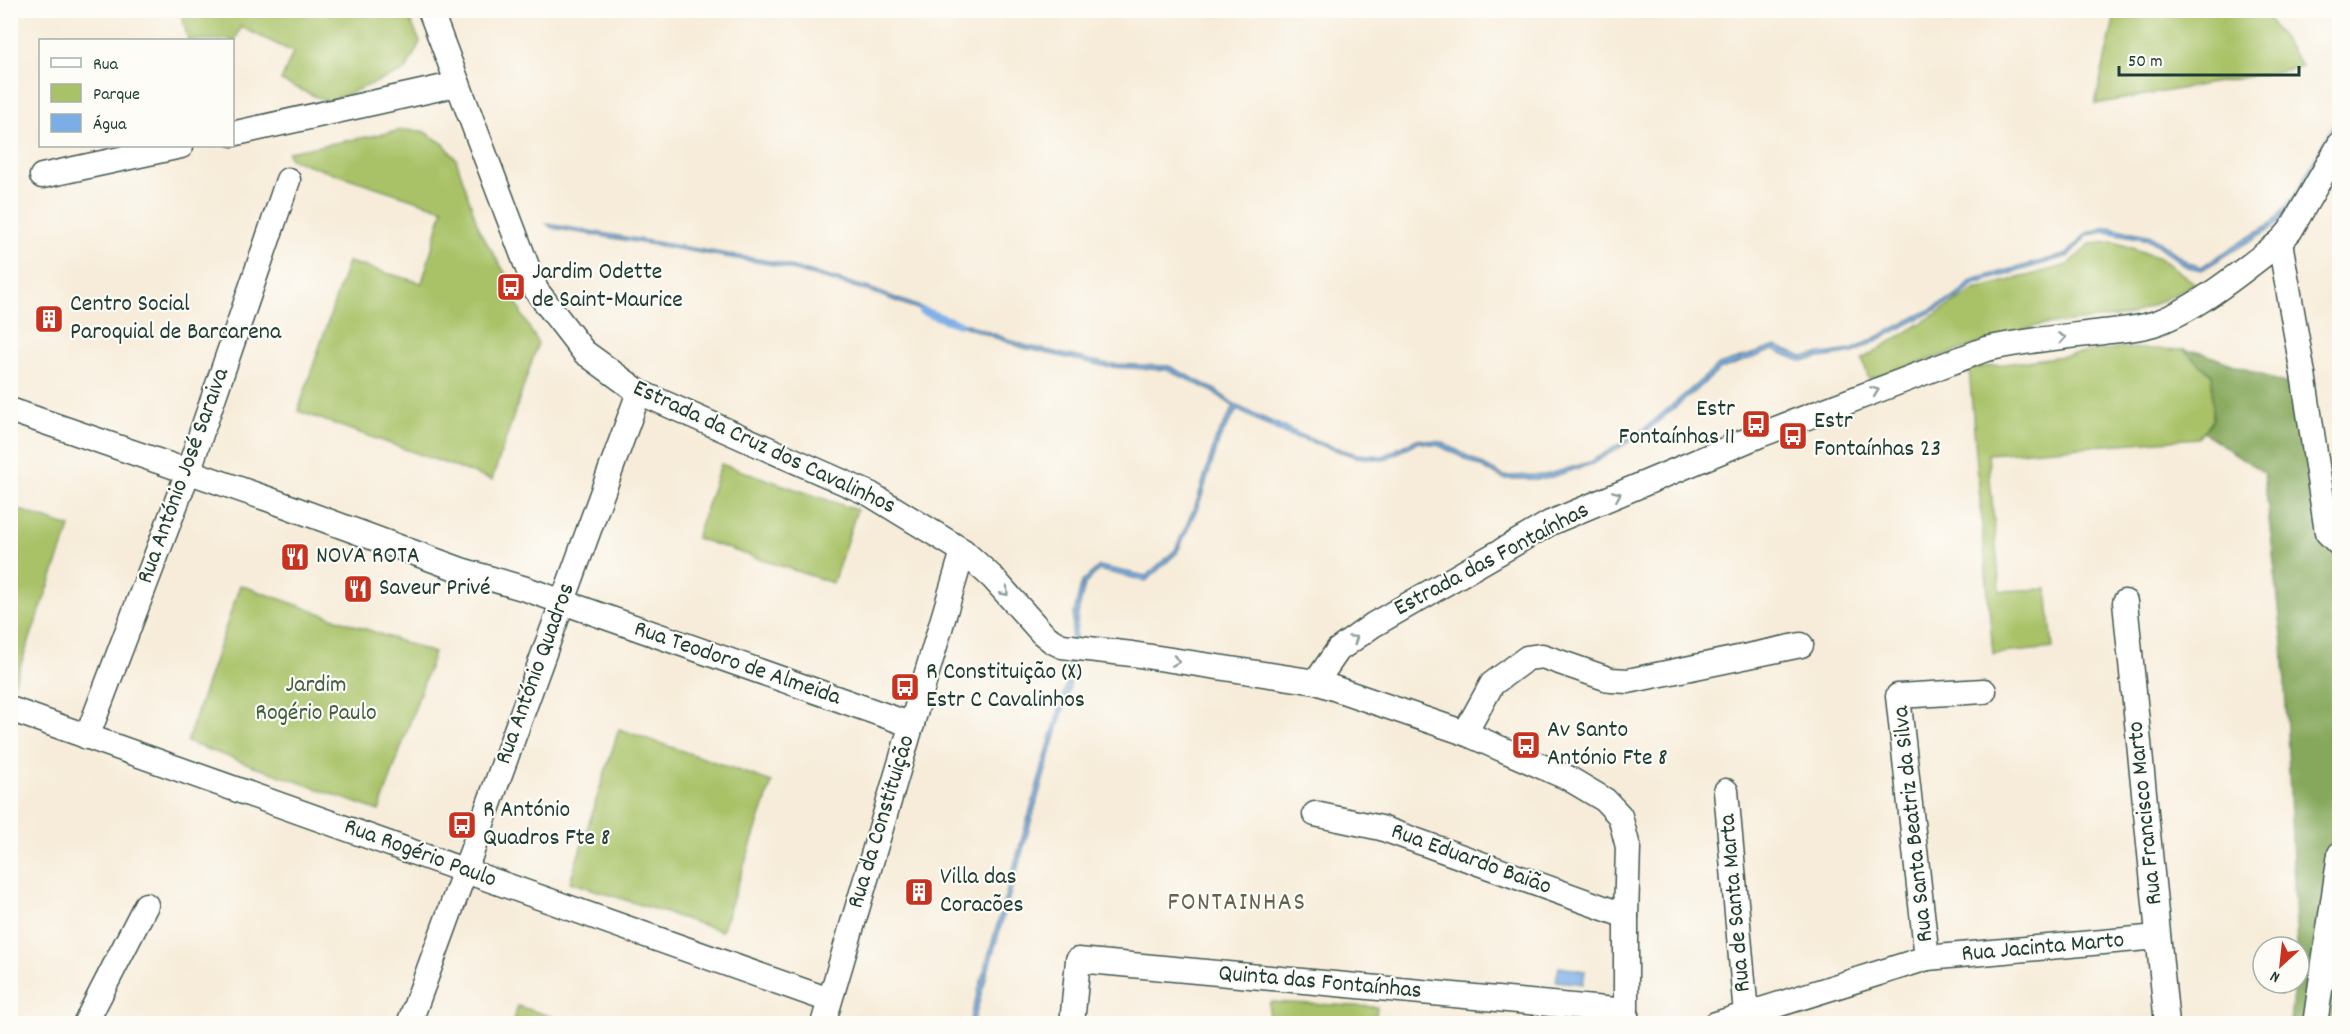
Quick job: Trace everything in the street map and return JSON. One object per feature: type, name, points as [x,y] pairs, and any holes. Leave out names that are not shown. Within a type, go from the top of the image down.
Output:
[{"type":"street","name":"Estrada da Cruz dos Cavalinhos","points":[[430,10],[536,290],[584,352],[639,392],[870,494],[963,551],[993,578],[1042,633],[1062,646],[1132,654],[1316,682],[1465,733],[1568,777],[1605,800],[1620,816],[1628,847],[1626,1017]]},
{"type":"street","points":[[234,134],[458,84]]},
{"type":"street","name":"Estrada das Fontaínhas","points":[[1316,682],[1338,650],[1373,625],[1551,523],[1760,435],[1986,349],[2008,344],[2121,330],[2154,323],[2194,303],[2280,242],[2290,231],[2340,144]]},
{"type":"street","points":[[42,176],[176,147]]},
{"type":"street","name":"Rua António José Saraiva","points":[[87,737],[188,472],[288,180]]},
{"type":"street","points":[[2280,242],[2327,532],[2340,545]]},
{"type":"street","name":"Rua António Quadros","points":[[409,1023],[639,392]]},
{"type":"street","name":"Rua Teodoro de Almeida","points":[[10,410],[268,499],[461,570],[562,602],[912,725]]},
{"type":"street","name":"Rua da Constituição","points":[[822,1023],[963,551]]},
{"type":"street","name":"Rua Francisco Marto","points":[[2125,602],[2167,1023]]},
{"type":"street","points":[[1465,733],[1492,684],[1527,658],[1542,656],[1611,680],[1628,681],[1801,645]]},
{"type":"street","name":"Rua Santa Beatriz da Silva","points":[[1716,1023],[1927,958],[1898,696],[1984,691]]},
{"type":"street","name":"Rua Rogério Paulo","points":[[10,709],[829,1000]]},
{"type":"street","name":"Rua de Santa Marta","points":[[1726,791],[1746,1014]]},
{"type":"street","name":"Rua Eduardo Baião","points":[[1315,814],[1381,828],[1626,916]]},
{"type":"street","points":[[2315,1023],[2340,854]]},
{"type":"street","points":[[84,1023],[146,905]]},
{"type":"street","name":"Rua Jacinta Marto","points":[[1927,958],[2158,937]]},
{"type":"street","name":"Quinta das Fontaínhas","points":[[1072,1023],[1078,960],[1626,1017]]},
{"type":"green space","points":[[181,11],[406,11],[420,42],[406,70],[328,102],[281,81],[293,52],[241,27],[234,43],[234,39],[188,39]]},
{"type":"green space","points":[[2116,11],[2263,11],[2303,67],[2095,104]]},
{"type":"green space","points":[[403,130],[423,131],[444,144],[456,159],[480,232],[506,274],[522,315],[538,343],[492,480],[298,411],[348,262],[422,283],[443,209],[290,159],[288,152]]},
{"type":"green space","points":[[2114,242],[2160,258],[2196,284],[2131,315],[2036,326],[1869,379],[1862,359],[1977,289],[2068,265],[2090,244]]},
{"type":"green space","points":[[2120,348],[2184,350],[2212,375],[2213,420],[2198,438],[1988,454],[2000,591],[2047,589],[2053,648],[1993,654],[1969,369]]},
{"type":"green space","points":[[2184,350],[2199,352],[2306,391],[2339,545],[2339,1023],[2290,1023],[2293,995],[2311,995],[2311,935],[2296,935],[2283,644],[2264,473],[2203,432],[2213,420],[2212,375]]},
{"type":"green space","points":[[721,464],[857,510],[833,583],[696,538]]},
{"type":"green space","points":[[11,507],[70,527],[13,686],[10,685]]},
{"type":"green space","name":"Jardim Rogério Paulo","points":[[240,585],[434,653],[379,811],[187,742]]},
{"type":"green space","points":[[619,729],[772,782],[722,931],[570,882]]},
{"type":"green space","points":[[1270,1002],[1377,1007],[1375,1023],[1267,1023]]},
{"type":"green space","points":[[518,1006],[571,1023],[512,1023]]},
{"type":"water","points":[[2335,121],[2339,123],[2299,197],[2276,225],[2202,270],[2187,267],[2150,240],[2106,232],[2088,235],[2069,256],[1975,284],[1959,298],[1853,353],[1801,361],[1774,350],[1721,369],[1647,431],[1592,464],[1545,479],[1504,479],[1440,446],[1418,442],[1384,460],[1356,457],[1283,433],[1237,410],[1220,438],[1200,502],[1177,553],[1146,581],[1099,570],[1085,584],[1078,613],[1070,686],[973,1023],[969,1023],[1066,685],[1074,613],[1082,582],[1099,566],[1146,576],[1175,550],[1197,501],[1216,438],[1234,407],[1213,392],[1168,370],[1108,367],[1023,348],[868,291],[774,265],[552,228],[547,224],[775,262],[869,288],[1024,345],[1108,364],[1169,366],[1214,389],[1237,406],[1315,441],[1356,454],[1383,456],[1417,439],[1442,442],[1504,476],[1545,475],[1590,462],[1644,429],[1719,365],[1776,346],[1802,357],[1852,350],[1956,296],[1972,280],[2067,254],[2087,233],[2107,227],[2152,236],[2189,263],[2201,267],[2273,222],[2296,194]]},
{"type":"water","points":[[1559,967],[1585,971],[1583,984],[1556,981]]},
{"type":"waterway","points":[[922,311],[959,324]]},
{"type":"place","name":"Jardim Odette de Saint-Maurice","points":[[511,287]]},
{"type":"place","name":"Centro Social Paroquial de Barcarena","points":[[49,319]]},
{"type":"place","name":"Estr Fontaínhas 11","points":[[1756,424]]},
{"type":"place","name":"Estr Fontaínhas 23","points":[[1793,436]]},
{"type":"place","name":"NOVA ROTA","points":[[295,557]]},
{"type":"place","name":"Saveur Privé","points":[[358,589]]},
{"type":"place","name":"R Constituição (X) Estr C Cavalinhos","points":[[905,687]]},
{"type":"place","name":"Av Santo António Fte 8","points":[[1526,745]]},
{"type":"place","name":"R António Quadros Fte 8","points":[[462,825]]},
{"type":"place","name":"Villa das Coracões","points":[[919,892]]},
{"type":"district","name":"FONTAINHAS","points":[[1237,903]]}]
